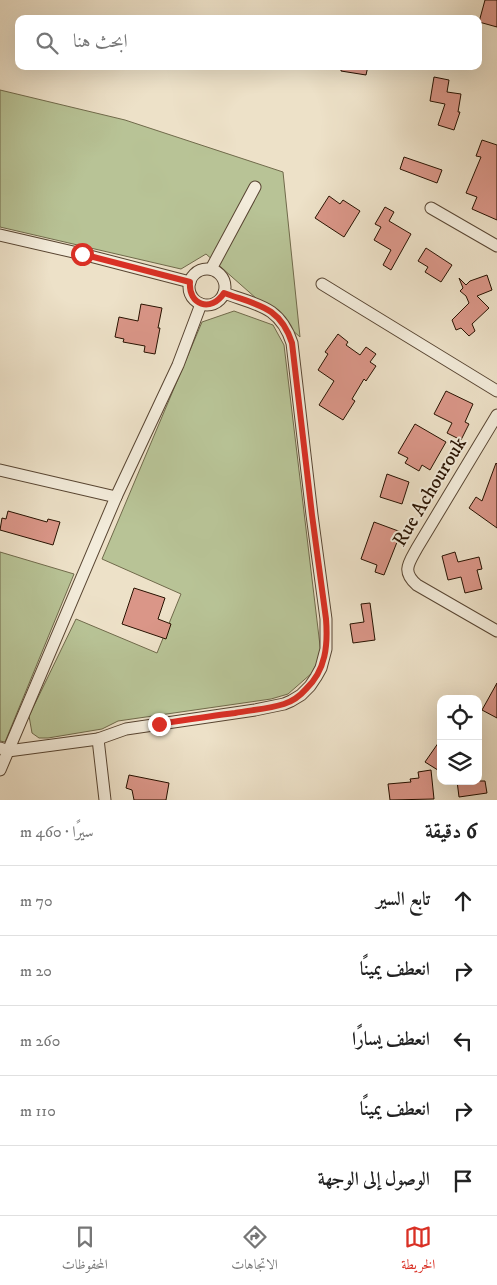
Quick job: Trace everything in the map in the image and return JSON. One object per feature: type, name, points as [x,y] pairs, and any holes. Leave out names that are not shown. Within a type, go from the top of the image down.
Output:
[{"type":"street","points":[[211,269],[255,187]]},
{"type":"street","points":[[431,208],[497,246]]},
{"type":"street","points":[[0,234],[190,282]]},
{"type":"street","points":[[211,269],[221,276],[224,281],[224,293],[214,304],[201,304],[191,294],[190,282],[192,277],[200,270],[211,269]]},
{"type":"street","points":[[322,284],[497,392]]},
{"type":"street","points":[[4,750],[98,739],[126,729],[284,704],[301,695],[310,686],[321,668],[325,659],[326,619],[292,343],[289,332],[276,314],[224,293]]},
{"type":"street","points":[[0,770],[4,750],[116,497],[178,365],[201,304]]},
{"type":"street","name":"Rue Achourouk","points":[[497,415],[416,548],[407,567],[410,578],[417,585],[497,631]]},
{"type":"street","points":[[0,470],[116,497]]},
{"type":"street","points":[[98,739],[105,800]]},
{"type":"green space","points":[[0,90],[125,120],[283,172],[300,337],[206,254],[181,269],[0,227]]},
{"type":"green space","points":[[234,311],[273,325],[284,345],[321,654],[312,673],[288,694],[271,699],[118,721],[102,729],[39,738],[32,733],[29,716],[76,619],[157,653],[181,594],[102,559],[202,322]]},
{"type":"green space","points":[[0,552],[74,574],[5,742],[0,741]]},
{"type":"building","points":[[485,0],[497,0],[497,27],[482,23],[481,15]]},
{"type":"building","points":[[341,70],[367,70],[366,75]]},
{"type":"building","points":[[434,77],[449,80],[447,92],[461,94],[458,112],[460,112],[454,130],[438,125],[445,104],[430,101]]},
{"type":"building","points":[[482,140],[497,145],[497,220],[472,209],[477,197],[466,193],[481,157],[476,156]]},
{"type":"building","points":[[404,157],[442,170],[437,183],[400,169]]},
{"type":"building","points":[[329,196],[340,204],[343,200],[360,211],[344,237],[315,218]]},
{"type":"building","points":[[385,207],[394,212],[389,221],[411,234],[391,270],[383,265],[391,250],[374,240],[381,227],[375,224]]},
{"type":"building","points":[[426,248],[452,265],[441,282],[425,272],[428,267],[418,261]]},
{"type":"building","points":[[487,275],[492,290],[477,296],[489,308],[472,324],[475,331],[469,336],[461,328],[456,330],[452,320],[469,303],[466,296],[460,291],[463,288],[459,278],[466,285],[470,281]]},
{"type":"building","points":[[141,304],[162,308],[155,354],[144,352],[145,346],[123,342],[124,339],[115,337],[119,317],[138,321]]},
{"type":"building","points":[[338,334],[348,342],[346,345],[360,355],[366,347],[376,354],[370,362],[376,366],[366,381],[364,379],[352,399],[355,401],[343,420],[319,405],[334,381],[318,370],[328,354],[325,352]]},
{"type":"building","points":[[446,391],[473,404],[465,422],[469,424],[461,440],[447,433],[452,423],[434,414]]},
{"type":"building","points":[[415,424],[446,442],[430,470],[422,465],[419,471],[405,463],[408,458],[398,453]]},
{"type":"building","points":[[496,463],[497,528],[469,508],[476,497],[482,501]]},
{"type":"building","points":[[387,474],[409,482],[402,504],[380,497]]},
{"type":"building","points":[[8,511],[47,522],[48,519],[60,522],[53,545],[0,530],[2,518],[6,519]]},
{"type":"building","points":[[374,522],[401,532],[384,575],[375,572],[377,565],[361,559]]},
{"type":"building","points":[[455,552],[458,562],[479,557],[482,569],[477,570],[482,589],[465,593],[461,577],[448,580],[442,556]]},
{"type":"building","points":[[134,588],[165,598],[158,619],[171,624],[166,639],[122,624]]},
{"type":"building","points":[[370,603],[375,640],[353,643],[350,624],[364,622],[361,604]]},
{"type":"building","points":[[497,683],[497,718],[482,710]]},
{"type":"building","points":[[437,745],[437,770],[425,762]]},
{"type":"building","points":[[431,770],[434,799],[390,800],[388,784],[411,782],[410,779],[419,778],[418,772]]},
{"type":"building","points":[[129,775],[169,783],[166,800],[134,800],[132,790],[126,788]]},
{"type":"building","points":[[482,781],[485,781],[487,793],[459,797],[458,785],[482,785]]},
{"type":"route","points":[[82,254],[190,282],[191,294],[201,304],[214,304],[224,293],[264,308],[276,314],[289,332],[292,343],[326,619],[325,659],[310,686],[292,701],[255,710],[159,724]]}]
